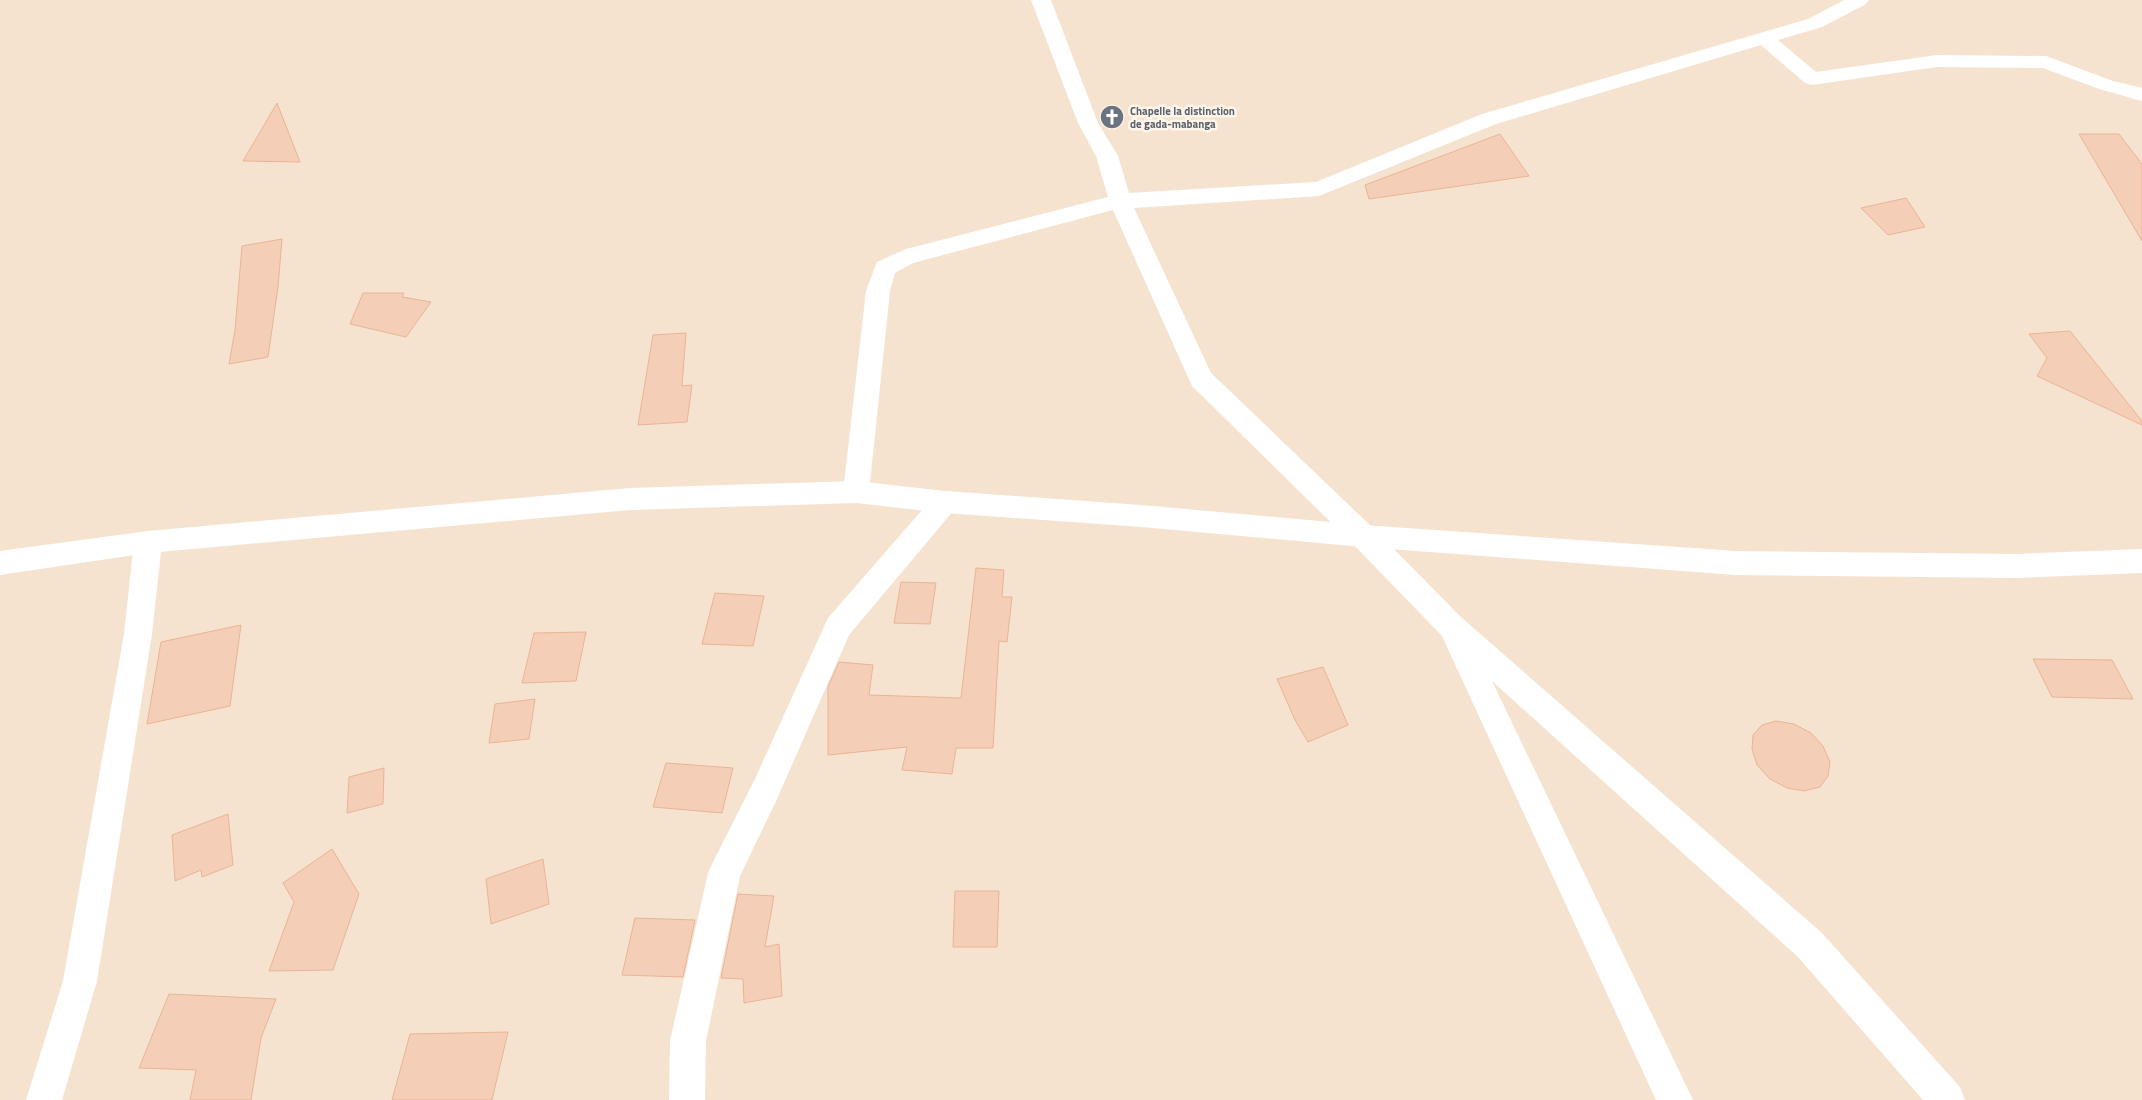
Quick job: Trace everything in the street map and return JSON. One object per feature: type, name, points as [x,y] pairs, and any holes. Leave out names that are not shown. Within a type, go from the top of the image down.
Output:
[{"type":"street","points":[[1041,0],[1088,123],[1107,156],[1120,201],[1201,379],[1363,536],[1452,626],[1810,945],[1947,1100]]},
{"type":"street","points":[[856,492],[878,291],[885,268],[906,257],[1120,201],[1319,189],[1488,119],[1815,23],[1858,0]]},
{"type":"street","points":[[1764,38],[1812,79],[1937,61],[2046,62],[2106,85],[2142,95]]},
{"type":"street","points":[[0,563],[148,542],[630,499],[856,492],[945,502],[1140,516],[1363,536],[1736,563],[2016,566],[2142,561]]},
{"type":"street","points":[[687,1100],[688,1041],[724,873],[766,789],[838,626],[945,502]]},
{"type":"street","points":[[44,1100],[80,982],[138,634],[148,542]]},
{"type":"street","points":[[1452,626],[1675,1100]]},
{"type":"shaded area","points":[[0,0],[2142,0],[2142,1100],[0,1100]]},
{"type":"building","points":[[277,103],[300,162],[243,161]]},
{"type":"building","points":[[1500,134],[1529,176],[1369,199],[1365,185]]},
{"type":"building","points":[[2079,134],[2119,134],[2142,164],[2142,241]]},
{"type":"building","points":[[1906,198],[1925,227],[1888,235],[1861,208]]},
{"type":"building","points":[[282,239],[278,287],[268,357],[229,364],[235,330],[242,246]]},
{"type":"building","points":[[363,293],[404,293],[402,297],[431,302],[406,337],[350,324]]},
{"type":"building","points":[[2070,331],[2142,421],[2142,425],[2037,376],[2047,358],[2029,334]]},
{"type":"building","points":[[686,333],[682,386],[692,385],[687,422],[638,425],[653,335]]},
{"type":"building","points":[[976,568],[1004,570],[1002,597],[1012,597],[1007,642],[999,641],[993,748],[956,748],[952,774],[902,770],[907,747],[828,755],[828,687],[839,662],[873,665],[869,695],[961,698]]},
{"type":"building","points":[[901,582],[936,583],[930,624],[894,623]]},
{"type":"building","points":[[715,593],[764,596],[753,646],[702,644]]},
{"type":"building","points":[[241,625],[230,706],[147,724],[161,642]]},
{"type":"building","points":[[586,632],[576,681],[522,683],[534,633]]},
{"type":"building","points":[[2033,659],[2112,660],[2133,699],[2052,697]]},
{"type":"building","points":[[1323,667],[1348,725],[1308,742],[1295,720],[1277,679]]},
{"type":"building","points":[[535,699],[529,739],[489,743],[495,704]]},
{"type":"building","points":[[1776,721],[1794,724],[1811,733],[1823,746],[1830,762],[1828,776],[1820,787],[1804,791],[1787,788],[1770,779],[1757,765],[1752,749],[1753,735],[1762,725]]},
{"type":"building","points":[[666,763],[733,768],[722,813],[653,807]]},
{"type":"building","points":[[384,768],[383,804],[347,813],[349,777]]},
{"type":"building","points":[[228,814],[233,865],[202,877],[201,870],[175,881],[172,835]]},
{"type":"building","points":[[332,849],[359,894],[333,970],[269,971],[294,902],[283,883]]},
{"type":"building","points":[[543,859],[549,904],[491,924],[486,879]]},
{"type":"building","points":[[955,891],[999,891],[997,947],[953,947]]},
{"type":"building","points":[[738,894],[774,896],[765,947],[779,944],[782,996],[744,1003],[743,979],[721,978]]},
{"type":"building","points":[[635,918],[695,920],[683,977],[622,975]]},
{"type":"building","points":[[169,994],[276,999],[261,1038],[251,1100],[190,1100],[196,1070],[139,1068]]},
{"type":"building","points":[[508,1032],[492,1100],[392,1100],[410,1034]]},
{"type":"place","name":"Chapelle la distinction de gada-mabanga","points":[[1112,117]]}]
